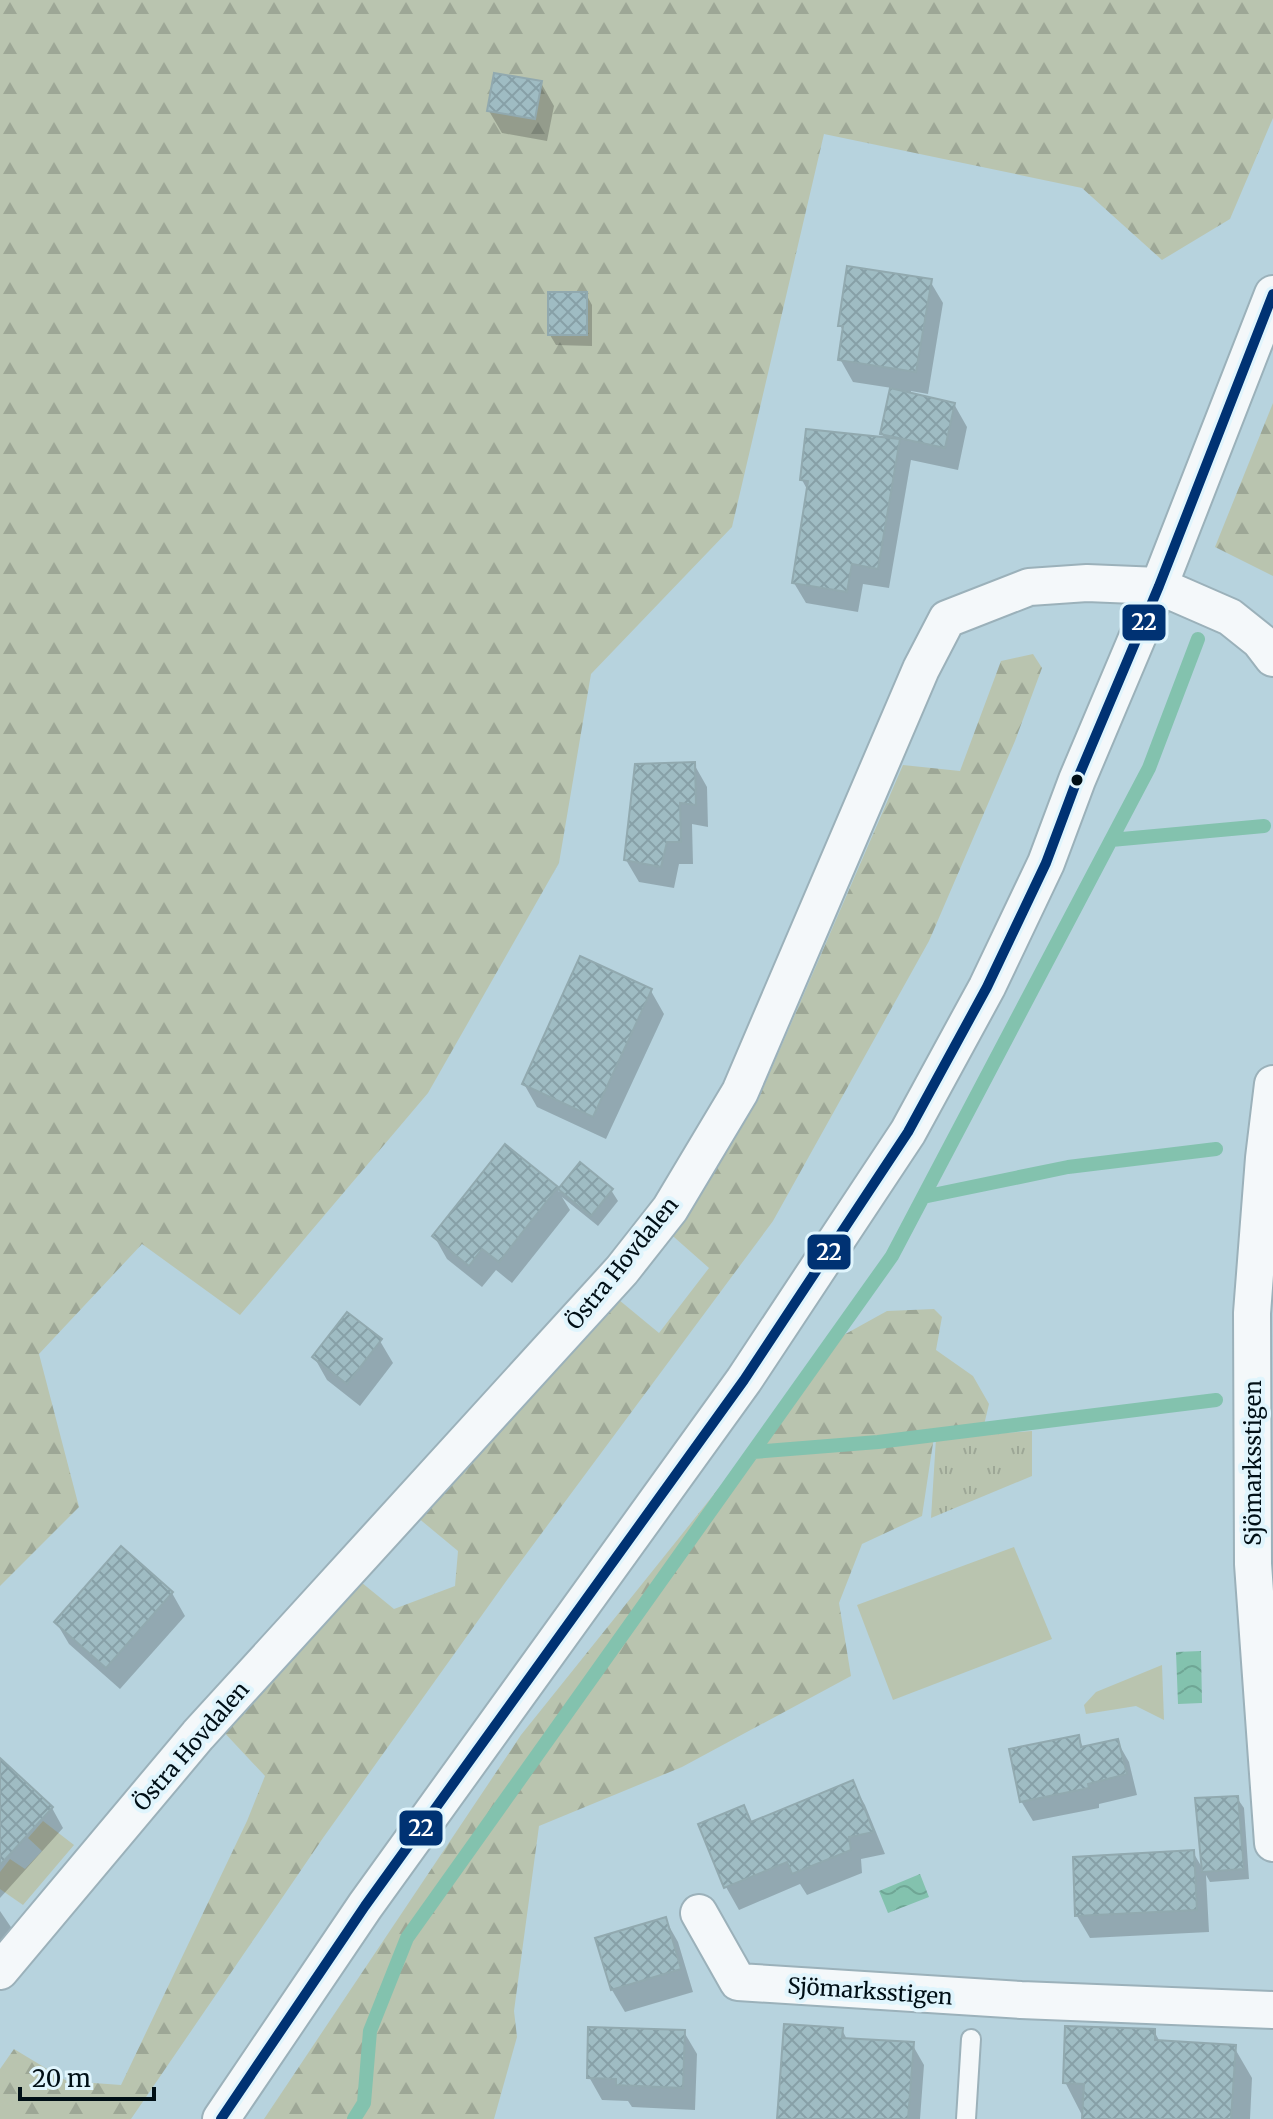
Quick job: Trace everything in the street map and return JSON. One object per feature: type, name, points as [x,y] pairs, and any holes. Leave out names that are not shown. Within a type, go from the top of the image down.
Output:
[{"type":"street","points":[[221,2119],[365,1906],[744,1380],[908,1132],[987,987],[1046,863],[1273,294]]},
{"type":"street","name":"Östra Hovdalen","points":[[0,1971],[198,1735],[611,1281],[670,1209],[740,1092],[921,669],[947,619],[1029,587],[1087,583],[1159,586]]},
{"type":"street","points":[[1159,586],[1230,617],[1269,642]]},
{"type":"street","name":"Sjömarksstigen","points":[[1273,1084],[1252,1313],[1253,1564],[1273,1843]]},
{"type":"street","name":"Sjömarksstigen","points":[[699,1913],[738,1982],[1021,2000],[1273,2010]]},
{"type":"lane","points":[[966,2119],[971,2039]]},
{"type":"green space","points":[[0,0],[1273,0],[1273,118],[1230,219],[1162,260],[1082,188],[824,134],[732,527],[591,674],[559,863],[428,1093],[240,1315],[142,1244],[39,1354],[79,1507],[0,1586]]},
{"type":"green space","points":[[1273,403],[1273,576],[1215,547]]},
{"type":"green space","points":[[1033,654],[1042,668],[1015,741],[929,941],[773,1221],[507,1580],[323,1838],[131,2119],[0,2119],[0,2069],[14,2049],[67,2081],[121,2085],[247,1821],[265,1776],[221,1729],[356,1578],[394,1609],[455,1586],[458,1551],[417,1517],[613,1295],[659,1333],[709,1268],[666,1230],[758,1100],[903,765],[960,771],[1001,661]]},
{"type":"green space","points":[[934,1309],[942,1317],[936,1350],[973,1376],[989,1404],[984,1425],[935,1430],[922,1516],[862,1544],[839,1603],[851,1676],[682,1767],[539,1826],[514,2011],[517,2037],[494,2119],[264,2119],[521,1735],[840,1337],[887,1311]]},
{"type":"green space","points":[[1032,1431],[1032,1476],[931,1518],[936,1438]]},
{"type":"green space","points":[[1014,1547],[1052,1639],[893,1700],[857,1605]]},
{"type":"green space","points":[[1162,1665],[1164,1720],[1136,1706],[1086,1714],[1084,1705],[1096,1692]]},
{"type":"green space","points":[[43,1821],[74,1845],[23,1905],[0,1889],[0,1872],[10,1859],[25,1869],[42,1851],[28,1838]]},
{"type":"water","points":[[1201,1651],[1202,1703],[1178,1704],[1176,1652]]},
{"type":"water","points":[[920,1874],[929,1897],[888,1913],[879,1891]]},
{"type":"building","points":[[494,73],[542,81],[535,119],[487,111]]},
{"type":"building","points":[[847,266],[932,279],[916,372],[838,360],[843,326],[838,326]]},
{"type":"building","points":[[548,292],[587,292],[587,335],[548,335]]},
{"type":"building","points":[[890,388],[955,403],[945,448],[880,434]]},
{"type":"building","points":[[806,429],[900,439],[878,569],[852,564],[847,592],[792,583],[808,481],[800,480]]},
{"type":"building","points":[[695,762],[696,805],[680,803],[681,842],[667,842],[661,867],[624,860],[635,764]]},
{"type":"building","points":[[580,956],[652,989],[593,1117],[522,1084]]},
{"type":"building","points":[[505,1144],[558,1187],[499,1262],[482,1249],[469,1266],[432,1236]]},
{"type":"building","points":[[580,1162],[613,1189],[591,1216],[558,1189]]},
{"type":"building","points":[[347,1312],[382,1339],[347,1384],[312,1357]]},
{"type":"building","points":[[121,1546],[173,1592],[106,1668],[54,1622]]},
{"type":"building","points":[[1079,1735],[1081,1747],[1118,1739],[1127,1774],[1088,1784],[1089,1788],[1020,1802],[1009,1749]]},
{"type":"building","points":[[0,1758],[53,1807],[0,1865]]},
{"type":"building","points":[[853,1780],[874,1832],[849,1837],[851,1850],[792,1874],[787,1862],[724,1888],[698,1824],[744,1805],[751,1822]]},
{"type":"building","points":[[1238,1796],[1244,1869],[1202,1872],[1195,1798]]},
{"type":"building","points":[[1194,1850],[1197,1910],[1075,1916],[1073,1857]]},
{"type":"building","points":[[666,1917],[681,1969],[611,1990],[595,1938]]},
{"type":"building","points":[[784,2024],[843,2028],[842,2038],[914,2042],[908,2119],[777,2119]]},
{"type":"building","points":[[1065,2026],[1155,2029],[1155,2040],[1236,2045],[1231,2119],[1082,2119],[1084,2084],[1063,2083]]},
{"type":"building","points":[[588,2027],[685,2030],[683,2088],[616,2085],[616,2079],[587,2078]]},
{"type":"waterway","points":[[354,2119],[364,2103],[370,2031],[407,1938],[892,1256],[1149,768],[1198,639]]},
{"type":"waterway","points":[[1111,840],[1264,826]]},
{"type":"waterway","points":[[923,1197],[1068,1167],[1216,1149]]},
{"type":"waterway","points":[[753,1452],[878,1442],[1216,1400]]},
{"type":"transit line","name":"22","points":[[221,2119],[365,1906],[744,1380],[908,1132],[987,987],[1046,863],[1273,294]]}]
